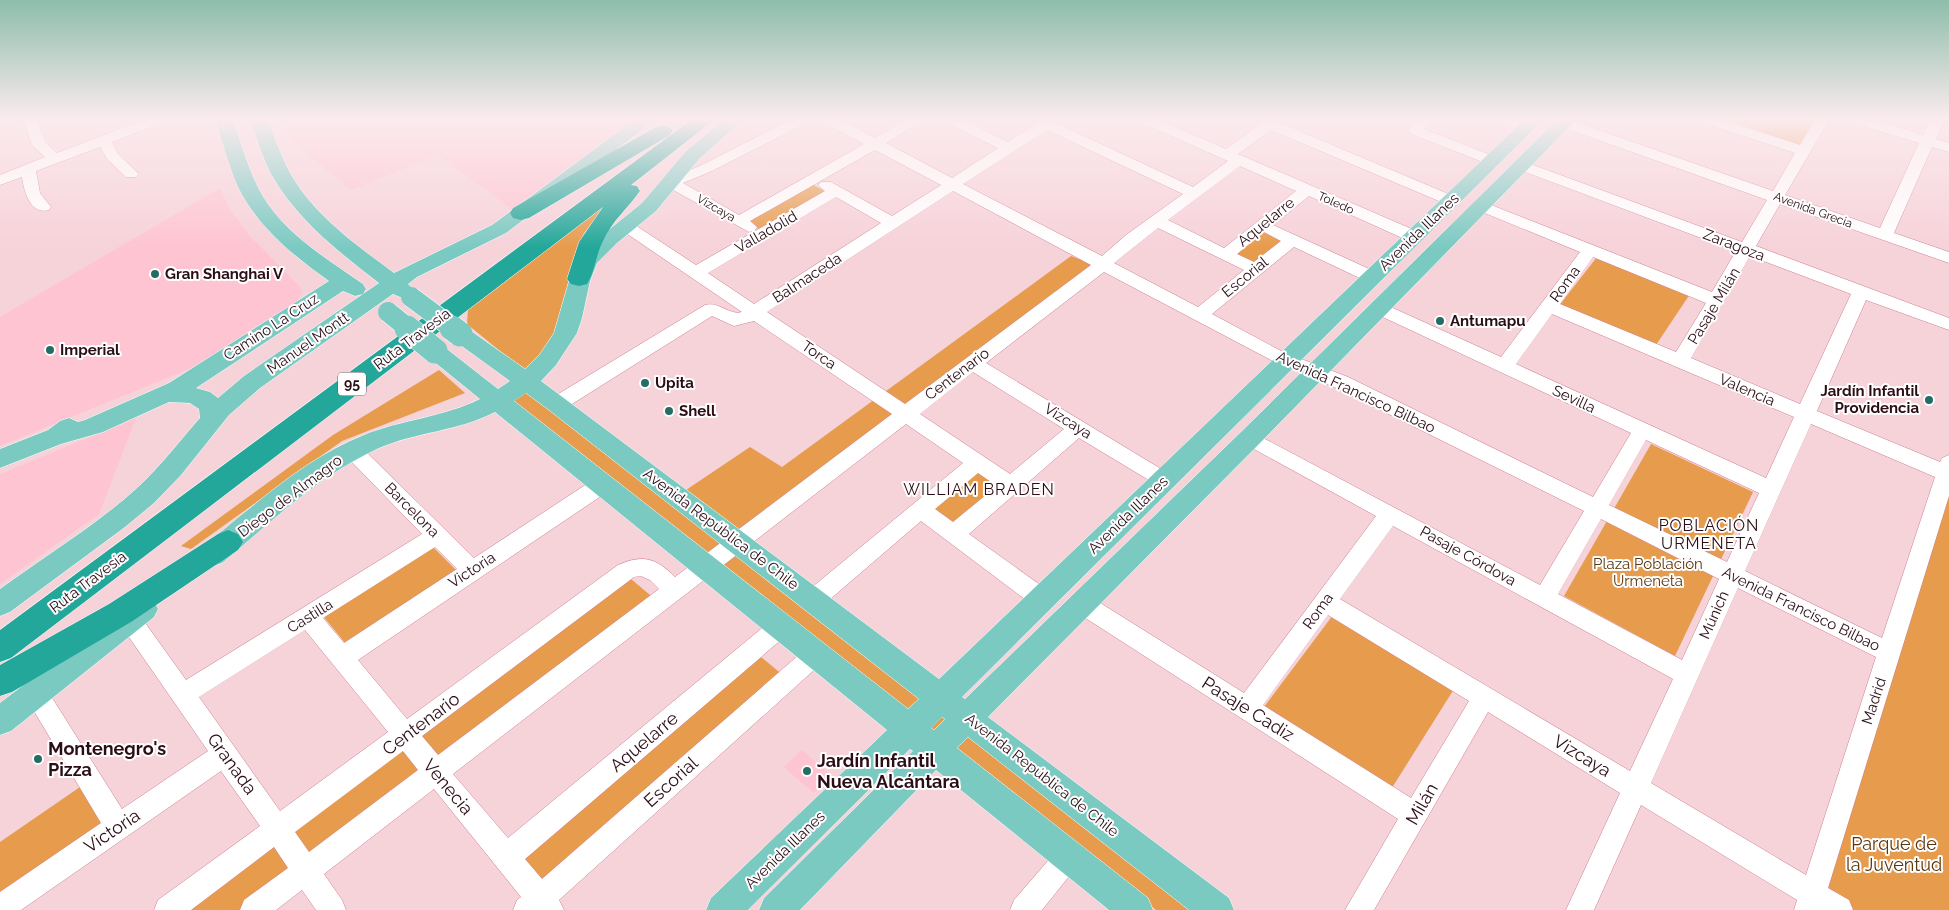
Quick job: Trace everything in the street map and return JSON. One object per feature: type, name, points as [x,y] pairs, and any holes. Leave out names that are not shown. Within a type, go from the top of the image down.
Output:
[{"type":"highway","points":[[521,213],[608,162]]},
{"type":"highway","name":"Ruta Travesía","points":[[0,628],[630,162]]},
{"type":"highway","name":"Ruta Travesía","points":[[0,648],[647,162]]},
{"type":"highway","points":[[579,279],[591,238],[611,210],[660,162]]},
{"type":"highway","points":[[0,682],[120,613],[228,542]]},
{"type":"main road","points":[[239,162],[252,195],[267,216],[301,250],[379,306],[498,400],[1136,910]]},
{"type":"main road","name":"Avenida República de Chile","points":[[277,162],[290,188],[314,217],[393,283],[557,404],[1217,910]]},
{"type":"main road","name":"Manuel Montt","points":[[0,604],[116,520],[145,496],[241,390],[280,362],[379,306],[393,283],[429,261],[483,238],[521,213],[589,162]]},
{"type":"main road","name":"Diego de Almagro","points":[[0,721],[311,477],[353,451],[384,436],[475,411],[498,400],[526,381],[545,362],[563,337],[572,315],[579,279],[597,251],[671,183],[688,162]]},
{"type":"main road","name":"Avenida Illanes","points":[[723,910],[1491,162]]},
{"type":"main road","points":[[1511,162],[1520,165]]},
{"type":"main road","name":"Avenida Illanes","points":[[776,910],[1081,603],[1250,438],[1523,162]]},
{"type":"main road","name":"Camino La Cruz","points":[[0,459],[57,436],[83,430],[167,394],[344,281]]},
{"type":"main road","points":[[198,374],[280,362]]},
{"type":"main road","name":"Camino La Cruz","points":[[57,436],[78,422],[162,386],[198,374]]},
{"type":"main road","points":[[167,394],[183,393],[205,399],[212,410],[212,420]]},
{"type":"main road","points":[[826,662],[838,663],[847,651],[855,645],[868,641]]},
{"type":"street","points":[[0,180],[47,162]]},
{"type":"street","points":[[119,162],[131,174]]},
{"type":"street","points":[[671,183],[718,162]]},
{"type":"street","name":"Valladolid","points":[[739,221],[841,162]]},
{"type":"street","name":"Avenida Francisco Bilbao","points":[[910,162],[1288,360],[1316,371],[1889,652]]},
{"type":"street","name":"Balmaceda","points":[[711,309],[734,320],[741,320],[986,162]]},
{"type":"street","points":[[1131,162],[1195,194]]},
{"type":"street","name":"Centenario","points":[[254,910],[1103,264],[1132,239],[1195,194],[1229,162]]},
{"type":"street","name":"Toledo","points":[[1244,162],[1415,237]]},
{"type":"street","points":[[1365,162],[1452,201]]},
{"type":"street","name":"Avenida Grecia","points":[[1681,162],[1949,258]]},
{"type":"street","name":"Pasaje Milán","points":[[1680,361],[1798,162]]},
{"type":"street","points":[[1885,236],[1919,162]]},
{"type":"street","name":"Zaragoza","points":[[1520,165],[1949,324]]},
{"type":"street","points":[[28,170],[32,194],[43,208]]},
{"type":"street","points":[[813,178],[892,223]]},
{"type":"street","name":"Vizcaya","points":[[671,183],[761,235]]},
{"type":"street","name":"Aquelarre","points":[[1225,255],[1307,190]]},
{"type":"street","name":"Valladolid","points":[[697,272],[836,191]]},
{"type":"street","points":[[1481,206],[1717,301]]},
{"type":"street","points":[[1157,221],[1254,269]]},
{"type":"street","points":[[1261,225],[1372,277]]},
{"type":"street","name":"Torca","points":[[626,226],[1011,485]]},
{"type":"street","name":"Escorial","points":[[1199,315],[1292,240]]},
{"type":"street","name":"Roma","points":[[1504,366],[1590,250]]},
{"type":"street","points":[[557,404],[711,309],[708,302],[720,288]]},
{"type":"street","name":"Múnich","points":[[1580,910],[1861,292]]},
{"type":"street","name":"Valencia","points":[[1549,306],[1806,414],[1947,468]]},
{"type":"street","name":"Sevilla","points":[[1378,308],[1771,489]]},
{"type":"street","name":"Vizcaya","points":[[972,363],[1164,480]]},
{"type":"street","points":[[954,534],[1078,428]]},
{"type":"street","points":[[1544,598],[1642,430]]},
{"type":"street","name":"Pasaje Córdova","points":[[1250,438],[1687,675]]},
{"type":"street","name":"Barcelona","points":[[353,451],[472,570]]},
{"type":"street","points":[[814,600],[977,462]]},
{"type":"street","name":"Madrid","points":[[1810,902],[1889,652],[1942,509],[1947,468]]},
{"type":"street","name":"Victoria","points":[[341,658],[603,484]]},
{"type":"street","points":[[922,510],[1042,599]]},
{"type":"street","name":"Roma","points":[[1247,708],[1390,514]]},
{"type":"street","name":"Castilla","points":[[182,695],[437,535]]},
{"type":"street","name":"Centenario","points":[[168,910],[631,568],[636,565],[647,567],[674,589]]},
{"type":"street","name":"Vizcaya","points":[[1325,602],[1635,788],[1810,902],[1839,910]]},
{"type":"street","name":"Pasaje Cadiz","points":[[1081,603],[1415,815]]},
{"type":"street","name":"Venecia","points":[[308,617],[506,857],[539,906]]},
{"type":"street","name":"Granada","points":[[130,620],[332,910]]},
{"type":"street","name":"Aquelarre","points":[[506,857],[781,626]]},
{"type":"street","name":"Escorial","points":[[539,906],[826,662]]},
{"type":"street","points":[[36,693],[118,827]]},
{"type":"street","name":"Milán","points":[[1359,910],[1484,697]]},
{"type":"street","name":"Victoria","points":[[0,908],[225,754]]},
{"type":"street","points":[[1024,910],[1069,856]]},
{"type":"shaded area","points":[[317,162],[419,162],[351,190]]},
{"type":"shaded area","points":[[448,162],[584,162],[516,212]]},
{"type":"shaded area","points":[[220,188],[230,210],[249,235],[300,287],[302,293],[297,301],[196,366],[0,446],[0,317]]},
{"type":"shaded area","points":[[136,418],[99,514],[0,584],[0,474]]},
{"type":"shaded area","name":"Jardín Infantil Nueva Alcántara","points":[[802,750],[831,776],[814,793],[784,767]]},
{"type":"green space","points":[[810,183],[830,194],[763,232],[745,220]]},
{"type":"green space","points":[[618,195],[584,233],[559,331],[528,374],[467,324],[468,309]]},
{"type":"green space","points":[[1265,224],[1293,237],[1260,266],[1232,252]]},
{"type":"green space","points":[[1071,256],[1095,265],[740,533],[686,490],[750,447],[782,467]]},
{"type":"green space","points":[[1597,257],[1690,294],[1654,348],[1558,307]]},
{"type":"green space","points":[[439,370],[465,393],[342,441],[191,549],[181,546],[333,435]]},
{"type":"green space","points":[[526,387],[1202,910],[1156,910],[508,399]]},
{"type":"green space","name":"Plaza Población Urmeneta","points":[[1651,444],[1753,492],[1675,656],[1564,596]]},
{"type":"green space","points":[[977,467],[1003,485],[952,529],[926,510]]},
{"type":"green space","name":"Parque de la Juventud","points":[[1949,491],[1949,910],[1819,910]]},
{"type":"green space","points":[[433,547],[457,571],[346,644],[323,616]]},
{"type":"green space","points":[[625,574],[656,600],[248,910],[174,910]]},
{"type":"green space","points":[[1333,615],[1454,689],[1390,791],[1264,707]]},
{"type":"green space","points":[[755,652],[784,676],[545,888],[517,854]]},
{"type":"green space","points":[[80,787],[105,828],[0,898],[0,842]]},
{"type":"place","name":"Gran Shanghai V","points":[[155,274]]},
{"type":"place","name":"Antumapu","points":[[1440,321]]},
{"type":"place","name":"Imperial","points":[[50,350]]},
{"type":"place","name":"Upita","points":[[645,383]]},
{"type":"place","name":"Jardín Infantil Providencia","points":[[1929,400]]},
{"type":"place","name":"Shell","points":[[669,411]]},
{"type":"place","name":"Montenegro's Pizza","points":[[38,759]]},
{"type":"place","name":"Jardín Infantil Nueva Alcántara","points":[[807,771]]},
{"type":"district","name":"WILLIAM BRADEN","points":[[979,489]]},
{"type":"district","name":"POBLACIÓN URMENETA","points":[[1709,534]]}]
